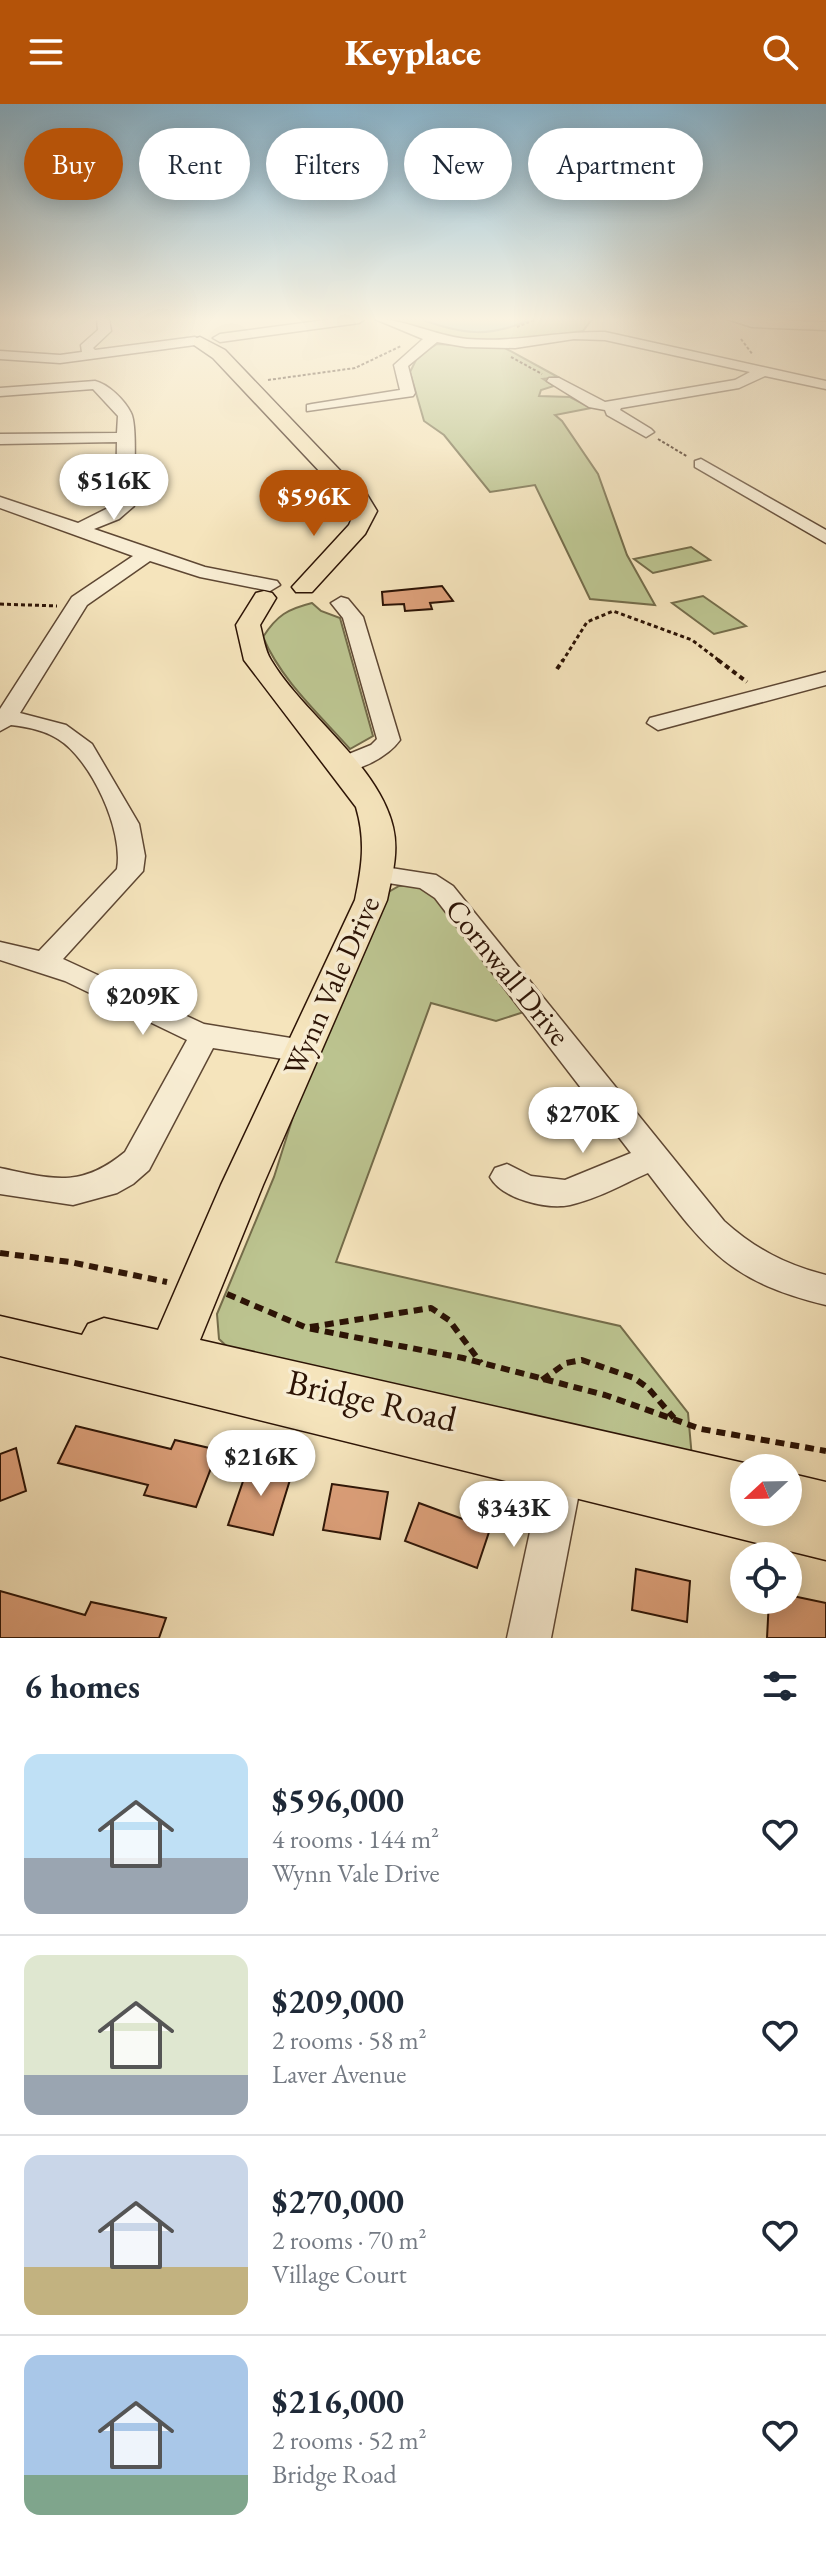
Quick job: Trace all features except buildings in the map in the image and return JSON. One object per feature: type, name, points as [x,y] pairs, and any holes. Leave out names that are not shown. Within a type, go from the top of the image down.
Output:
[{"type":"main road","points":[[255,391],[346,488],[357,512],[353,521],[278,591]]},
{"type":"main road","name":"Wynn Vale Drive","points":[[169,1365],[198,1288],[371,900],[378,874],[380,858],[375,817],[365,796],[257,660],[250,637],[249,619],[278,591]]},
{"type":"main road","name":"Bridge Road","points":[[0,1314],[169,1365],[562,1458],[826,1535]]},
{"type":"main road","name":"Bridge Road","points":[[0,1336],[169,1365]]},
{"type":"main road","name":"Bridge Road","points":[[562,1458],[730,1485]]},
{"type":"main road","points":[[802,1500],[826,1506]]},
{"type":"street","points":[[0,392],[23,391]]},
{"type":"street","points":[[77,530],[113,515],[125,506],[125,415],[103,391]]},
{"type":"street","points":[[312,408],[408,393],[407,391]]},
{"type":"street","points":[[566,391],[594,404],[614,405],[700,391]]},
{"type":"street","points":[[614,405],[612,412],[646,432]]},
{"type":"street","points":[[0,439],[127,437]]},
{"type":"street","points":[[701,464],[826,538]]},
{"type":"street","points":[[0,502],[145,556],[278,591]]},
{"type":"street","points":[[46,961],[130,871],[134,852],[126,826],[84,749],[75,739],[47,724],[3,720],[85,594],[145,556]]},
{"type":"street","points":[[341,603],[353,617],[389,740],[379,750],[342,765]]},
{"type":"street","points":[[658,723],[826,678]]},
{"type":"street","name":"Cornwall Drive","points":[[378,874],[427,881],[444,892],[712,1231],[738,1255],[785,1280],[826,1290]]},
{"type":"street","points":[[0,951],[46,961],[205,1034],[303,1051]]},
{"type":"street","points":[[0,1181],[67,1194],[99,1188],[122,1175],[137,1161],[205,1034]]},
{"type":"street","points":[[507,1177],[524,1188],[567,1193],[654,1157]]},
{"type":"street","points":[[529,1638],[562,1458]]},
{"type":"path","points":[[646,432],[701,464]]},
{"type":"path","points":[[0,604],[75,606]]},
{"type":"path","points":[[557,669],[587,622],[613,611],[692,640],[765,694]]},
{"type":"path","points":[[0,1253],[70,1262],[240,1297],[273,1315],[307,1328],[482,1364],[605,1395],[701,1429],[826,1451]]},
{"type":"path","points":[[307,1328],[431,1308],[449,1320],[482,1364]]},
{"type":"path","points":[[542,1380],[566,1363],[582,1360],[634,1378],[648,1388],[675,1420]]},
{"type":"green space","points":[[415,391],[541,391],[539,396],[570,397],[591,408],[555,415],[598,474],[627,555],[655,605],[590,599],[535,485],[490,492],[444,435],[424,421]]},
{"type":"green space","points":[[691,547],[710,560],[653,573],[634,559]]},
{"type":"green space","points":[[703,596],[746,626],[714,634],[672,603]]},
{"type":"green space","points":[[312,603],[321,611],[340,618],[373,736],[350,749],[290,682],[263,637],[284,614]]},
{"type":"green space","points":[[412,885],[429,890],[524,1012],[496,1021],[431,1003],[336,1262],[620,1326],[688,1413],[692,1458],[234,1353],[219,1339],[217,1314],[274,1177],[305,1079],[385,894],[399,886]]}]
